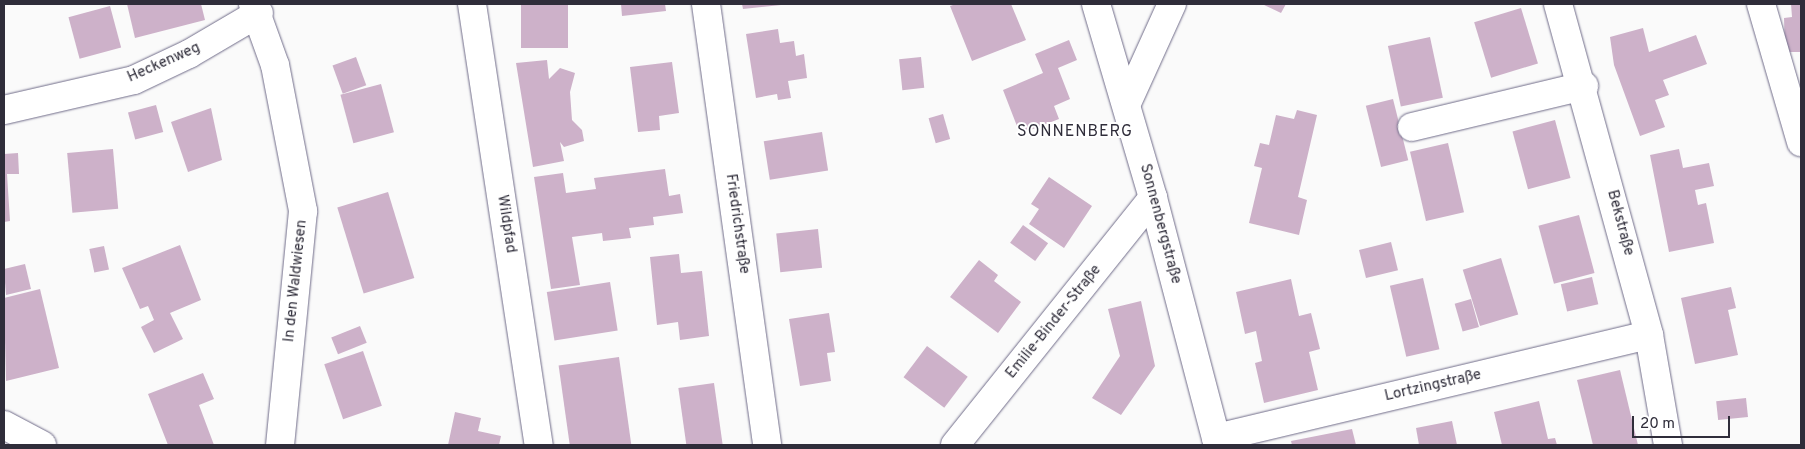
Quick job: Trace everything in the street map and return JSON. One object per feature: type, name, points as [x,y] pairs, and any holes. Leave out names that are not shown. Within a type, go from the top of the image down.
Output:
[{"type":"street","name":"Wildpfad","points":[[472,4],[539,445]]},
{"type":"street","name":"Friedrichstraße","points":[[706,4],[767,445]]},
{"type":"street","name":"Sonnenbergstraße","points":[[1096,4],[1154,198],[1217,442]]},
{"type":"street","points":[[1127,103],[1172,4]]},
{"type":"street","name":"Bekstraße","points":[[1558,4],[1584,86],[1649,335],[1668,445]]},
{"type":"street","points":[[1761,4],[1801,142]]},
{"type":"street","name":"Heckenweg","points":[[4,110],[134,80],[189,54],[256,8]]},
{"type":"street","name":"In den Waldwiesen","points":[[256,8],[275,64],[303,211],[280,445]]},
{"type":"street","points":[[1412,127],[1584,86]]},
{"type":"street","name":"Emilie-Binder-Straße","points":[[955,445],[1154,198]]},
{"type":"street","name":"Lortzingstraße","points":[[1217,442],[1649,335]]},
{"type":"street","points":[[4,425],[42,445]]},
{"type":"building","points":[[127,4],[201,4],[205,20],[135,38]]},
{"type":"building","points":[[521,4],[568,4],[568,48],[521,48]]},
{"type":"building","points":[[621,4],[665,4],[666,11],[622,16]]},
{"type":"building","points":[[742,4],[781,4],[781,5],[743,9]]},
{"type":"building","points":[[956,4],[1011,4],[1026,40],[972,61],[950,6]]},
{"type":"building","points":[[1262,4],[1286,4],[1281,13]]},
{"type":"building","points":[[1791,4],[1801,4],[1801,52],[1785,52],[1784,18],[1792,17]]},
{"type":"building","points":[[110,6],[121,48],[80,59],[68,17]]},
{"type":"building","points":[[1521,8],[1538,63],[1491,78],[1474,22]]},
{"type":"building","points":[[1643,28],[1649,52],[1696,35],[1707,64],[1663,80],[1669,95],[1655,100],[1665,127],[1640,136],[1614,65],[1610,37]]},
{"type":"building","points":[[778,29],[780,43],[794,41],[796,56],[804,54],[807,78],[788,81],[791,98],[778,100],[777,94],[756,98],[746,34]]},
{"type":"building","points":[[1430,37],[1443,98],[1401,107],[1388,46]]},
{"type":"building","points":[[1069,40],[1077,60],[1058,68],[1070,99],[1054,106],[1059,119],[1020,134],[1003,90],[1043,73],[1035,54]]},
{"type":"building","points":[[356,57],[366,85],[343,94],[333,66]]},
{"type":"building","points":[[921,57],[924,88],[902,90],[899,59]]},
{"type":"building","points":[[547,60],[549,79],[560,68],[575,73],[570,92],[572,120],[582,130],[584,141],[564,147],[560,142],[564,161],[533,167],[516,63]]},
{"type":"building","points":[[672,62],[679,113],[659,116],[660,130],[638,132],[630,67]]},
{"type":"building","points":[[381,84],[394,132],[353,143],[340,95]]},
{"type":"building","points":[[1393,99],[1408,160],[1381,167],[1366,106]]},
{"type":"building","points":[[156,105],[163,132],[135,140],[128,113]]},
{"type":"building","points":[[211,108],[222,160],[188,172],[171,122]]},
{"type":"building","points":[[1297,110],[1317,115],[1298,197],[1307,200],[1299,235],[1249,223],[1262,168],[1254,166],[1260,143],[1269,145],[1276,115],[1294,119]]},
{"type":"building","points":[[943,114],[950,139],[936,143],[929,118]]},
{"type":"building","points":[[1555,120],[1571,178],[1528,189],[1512,131]]},
{"type":"building","points":[[822,132],[828,171],[770,180],[764,141]]},
{"type":"building","points":[[1448,143],[1464,212],[1426,221],[1410,152]]},
{"type":"building","points":[[113,149],[118,209],[72,213],[67,153]]},
{"type":"building","points":[[1679,149],[1683,168],[1709,163],[1714,186],[1695,190],[1698,205],[1706,203],[1714,243],[1669,252],[1650,155]]},
{"type":"building","points":[[18,153],[19,174],[7,174],[10,221],[4,222],[4,154]]},
{"type":"building","points":[[665,169],[669,196],[680,194],[683,213],[653,217],[654,225],[629,228],[631,238],[603,241],[602,233],[572,237],[580,285],[551,289],[534,177],[563,173],[566,193],[596,189],[594,178]]},
{"type":"building","points":[[1049,177],[1092,206],[1064,248],[1029,224],[1039,209],[1031,204]]},
{"type":"building","points":[[388,192],[414,278],[364,294],[337,207]]},
{"type":"building","points":[[1579,215],[1595,273],[1554,284],[1538,226]]},
{"type":"building","points":[[1023,225],[1048,243],[1035,261],[1010,243]]},
{"type":"building","points":[[818,229],[822,268],[780,272],[776,233]]},
{"type":"building","points":[[1391,242],[1398,270],[1366,278],[1359,250]]},
{"type":"building","points":[[180,245],[201,300],[170,313],[183,339],[154,353],[141,327],[154,320],[148,306],[140,309],[122,268]]},
{"type":"building","points":[[104,246],[109,269],[94,273],[89,249]]},
{"type":"building","points":[[679,254],[681,273],[702,271],[709,336],[680,340],[678,322],[657,325],[650,257]]},
{"type":"building","points":[[1501,258],[1518,314],[1480,326],[1463,270]]},
{"type":"building","points":[[979,260],[998,275],[994,281],[1021,302],[998,333],[950,297]]},
{"type":"building","points":[[25,264],[31,289],[6,295],[4,269]]},
{"type":"building","points":[[1592,277],[1598,304],[1567,311],[1561,284]]},
{"type":"building","points":[[1423,278],[1439,349],[1406,357],[1390,286]]},
{"type":"building","points":[[1291,279],[1299,316],[1311,313],[1320,349],[1309,352],[1318,390],[1264,403],[1255,363],[1262,361],[1256,331],[1245,334],[1236,292]]},
{"type":"building","points":[[610,282],[618,330],[554,340],[547,292]]},
{"type":"building","points":[[1731,287],[1736,308],[1728,310],[1738,355],[1695,364],[1681,298]]},
{"type":"building","points":[[40,289],[59,368],[6,381],[4,298]]},
{"type":"building","points":[[1471,299],[1479,327],[1463,332],[1455,304]]},
{"type":"building","points":[[1141,301],[1155,366],[1121,415],[1092,398],[1120,356],[1108,309]]},
{"type":"building","points":[[829,313],[835,352],[827,353],[831,381],[800,386],[789,319]]},
{"type":"building","points":[[360,326],[367,343],[338,354],[331,338]]},
{"type":"building","points":[[927,346],[968,377],[944,408],[904,377]]},
{"type":"building","points":[[363,351],[382,406],[343,419],[324,364]]},
{"type":"building","points":[[619,357],[631,445],[570,445],[559,365]]},
{"type":"building","points":[[1620,370],[1638,445],[1593,445],[1577,380]]},
{"type":"building","points":[[203,373],[214,399],[199,405],[214,445],[168,445],[148,394]]},
{"type":"building","points":[[714,383],[723,445],[686,445],[678,388]]},
{"type":"building","points":[[1746,398],[1748,417],[1718,420],[1716,401]]},
{"type":"building","points":[[1539,401],[1548,439],[1555,438],[1557,445],[1502,445],[1494,412]]},
{"type":"building","points":[[455,412],[481,418],[478,431],[501,436],[499,445],[448,445]]},
{"type":"building","points":[[1452,421],[1457,445],[1419,445],[1416,428]]},
{"type":"building","points":[[1352,429],[1356,445],[1292,445],[1291,441]]},
{"type":"district","name":"SONNENBERG","points":[[1075,132]]}]
